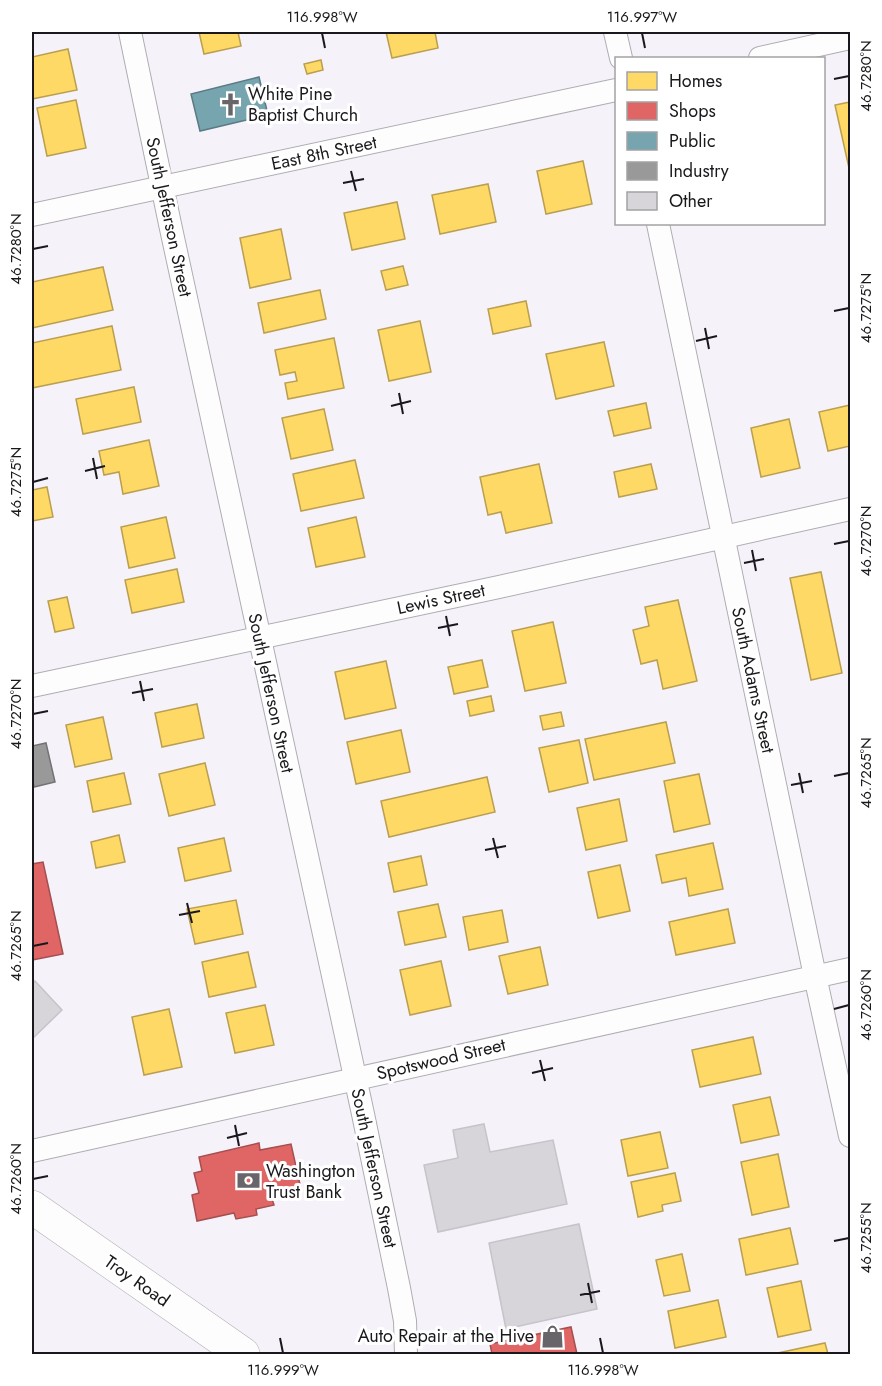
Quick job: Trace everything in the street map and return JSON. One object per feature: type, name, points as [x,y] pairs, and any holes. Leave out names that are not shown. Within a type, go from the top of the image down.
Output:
[{"type":"main road","name":"Troy Road","points":[[32,1207],[243,1354]]},
{"type":"street","name":"South Jefferson Street","points":[[130,32],[259,638],[356,1078],[405,1321],[406,1354]]},
{"type":"street","points":[[615,32],[621,57]]},
{"type":"street","points":[[764,57],[850,38]]},
{"type":"street","name":"East 8th Street","points":[[32,215],[615,90]]},
{"type":"street","name":"South Adams Street","points":[[658,225],[850,1136]]},
{"type":"street","name":"Lewis Street","points":[[32,686],[850,509]]},
{"type":"street","name":"Spotswood Street","points":[[32,1151],[850,969]]},
{"type":"building: Homes","points":[[199,32],[238,32],[241,46],[204,54]]},
{"type":"building: Homes","points":[[386,32],[435,32],[438,48],[392,58]]},
{"type":"building: Homes","points":[[68,49],[77,90],[32,99],[32,57]]},
{"type":"building: Homes","points":[[321,60],[323,70],[307,74],[304,64]]},
{"type":"building: Homes","points":[[76,100],[86,148],[47,156],[37,108]]},
{"type":"building: Homes","points":[[850,102],[850,168],[849,168],[835,105]]},
{"type":"building: Homes","points":[[583,161],[592,204],[546,214],[537,171]]},
{"type":"building: Homes","points":[[488,184],[496,222],[440,234],[432,195]]},
{"type":"building: Homes","points":[[397,202],[405,239],[352,250],[344,213]]},
{"type":"building: Homes","points":[[281,229],[291,279],[250,288],[240,238]]},
{"type":"building: Homes","points":[[403,266],[408,285],[386,290],[381,271]]},
{"type":"building: Homes","points":[[103,267],[113,310],[32,328],[32,282]]},
{"type":"building: Homes","points":[[320,290],[326,319],[264,333],[258,303]]},
{"type":"building: Homes","points":[[526,301],[531,326],[493,334],[488,309]]},
{"type":"building: Homes","points":[[420,321],[431,372],[389,381],[378,330]]},
{"type":"building: Homes","points":[[112,326],[121,370],[32,388],[32,343]]},
{"type":"building: Homes","points":[[334,338],[344,388],[288,399],[285,383],[297,381],[295,372],[280,375],[275,350]]},
{"type":"building: Homes","points":[[604,342],[614,386],[556,399],[546,354]]},
{"type":"building: Homes","points":[[134,387],[141,422],[83,434],[76,399]]},
{"type":"building: Homes","points":[[646,403],[651,428],[614,436],[608,411]]},
{"type":"building: Homes","points":[[850,405],[850,446],[828,451],[819,412]]},
{"type":"building: Homes","points":[[324,409],[333,450],[291,459],[282,418]]},
{"type":"building: Homes","points":[[789,419],[800,468],[761,477],[751,428]]},
{"type":"building: Homes","points":[[149,440],[159,486],[123,494],[119,472],[104,475],[99,451]]},
{"type":"building: Homes","points":[[355,460],[364,498],[301,511],[293,474]]},
{"type":"building: Homes","points":[[539,464],[552,523],[506,533],[501,512],[488,515],[480,477]]},
{"type":"building: Homes","points":[[651,464],[657,489],[619,497],[614,472]]},
{"type":"building: Homes","points":[[47,487],[53,517],[32,521],[32,490]]},
{"type":"building: Homes","points":[[166,517],[175,558],[129,568],[121,527]]},
{"type":"building: Homes","points":[[356,517],[365,557],[316,567],[308,528]]},
{"type":"building: Homes","points":[[177,569],[184,602],[132,613],[125,580]]},
{"type":"building: Homes","points":[[821,572],[842,673],[811,680],[790,578]]},
{"type":"building: Homes","points":[[67,597],[74,628],[55,632],[48,601]]},
{"type":"building: Homes","points":[[678,600],[697,681],[663,689],[657,660],[641,664],[633,630],[649,626],[645,607]]},
{"type":"building: Homes","points":[[553,622],[566,683],[525,691],[512,631]]},
{"type":"building: Homes","points":[[482,660],[488,687],[454,694],[448,667]]},
{"type":"building: Homes","points":[[386,661],[396,708],[345,719],[335,672]]},
{"type":"building: Homes","points":[[491,696],[494,711],[470,716],[467,701]]},
{"type":"building: Homes","points":[[197,704],[204,738],[162,747],[155,713]]},
{"type":"building: Homes","points":[[561,712],[564,726],[543,730],[540,716]]},
{"type":"building: Homes","points":[[103,717],[112,759],[75,767],[66,725]]},
{"type":"building: Homes","points":[[666,722],[675,763],[594,780],[585,739]]},
{"type":"building: Homes","points":[[401,730],[410,772],[356,784],[347,742]]},
{"type":"building: Homes","points":[[579,740],[588,783],[549,792],[539,748]]},
{"type":"building: Homes","points":[[205,763],[215,805],[169,816],[159,774]]},
{"type":"building: Homes","points":[[124,773],[131,804],[93,812],[87,781]]},
{"type":"building: Homes","points":[[699,774],[710,824],[674,832],[664,781]]},
{"type":"building: Homes","points":[[487,777],[495,812],[389,837],[381,801]]},
{"type":"building: Homes","points":[[619,799],[627,841],[586,850],[577,808]]},
{"type":"building: Homes","points":[[119,835],[125,862],[96,868],[91,842]]},
{"type":"building: Homes","points":[[224,838],[231,871],[185,881],[178,848]]},
{"type":"building: Homes","points":[[713,843],[723,889],[689,896],[686,878],[662,883],[656,855]]},
{"type":"building: Homes","points":[[421,856],[427,885],[394,892],[388,863]]},
{"type":"building: Homes","points":[[620,865],[630,911],[598,918],[588,872]]},
{"type":"building: Homes","points":[[236,900],[243,934],[195,944],[187,909]]},
{"type":"building: Homes","points":[[438,904],[446,937],[405,945],[398,912]]},
{"type":"building: Homes","points":[[728,909],[735,943],[676,955],[669,922]]},
{"type":"building: Homes","points":[[502,910],[508,942],[469,950],[463,917]]},
{"type":"building: Homes","points":[[540,947],[548,985],[508,994],[499,956]]},
{"type":"building: Homes","points":[[248,952],[256,987],[209,997],[202,962]]},
{"type":"building: Homes","points":[[441,961],[451,1006],[410,1015],[400,970]]},
{"type":"building: Homes","points":[[265,1005],[274,1045],[235,1053],[226,1013]]},
{"type":"building: Homes","points":[[169,1009],[182,1067],[144,1075],[132,1017]]},
{"type":"building: Homes","points":[[753,1037],[761,1074],[700,1087],[692,1050]]},
{"type":"building: Homes","points":[[770,1097],[779,1135],[741,1143],[733,1105]]},
{"type":"building: Homes","points":[[660,1132],[668,1168],[628,1176],[621,1140]]},
{"type":"building: Homes","points":[[778,1154],[789,1207],[752,1215],[741,1162]]},
{"type":"building: Homes","points":[[675,1173],[681,1201],[662,1205],[663,1211],[638,1217],[631,1182]]},
{"type":"building: Homes","points":[[790,1228],[798,1264],[746,1275],[739,1239]]},
{"type":"building: Homes","points":[[682,1254],[690,1291],[664,1296],[656,1260]]},
{"type":"building: Homes","points":[[801,1281],[811,1330],[778,1337],[767,1288]]},
{"type":"building: Homes","points":[[718,1300],[726,1337],[675,1348],[668,1311]]},
{"type":"building: Homes","points":[[825,1343],[828,1354],[773,1354]]},
{"type":"building: Shops","points":[[43,862],[63,954],[32,960],[32,864]]},
{"type":"building: Shops","name":"Washington Trust Bank","points":[[259,1143],[260,1150],[291,1144],[301,1189],[271,1196],[274,1205],[256,1209],[257,1215],[236,1219],[234,1213],[197,1221],[192,1195],[199,1193],[194,1173],[202,1171],[199,1157]]},
{"type":"building: Shops","name":"Auto Repair at the Hive","points":[[571,1327],[577,1354],[492,1354],[490,1344]]},
{"type":"building: Public","name":"White Pine Baptist Church","points":[[259,77],[268,115],[200,131],[191,94]]},
{"type":"building: Industry","points":[[46,743],[55,782],[34,787],[32,746]]},
{"type":"building: Other","points":[[35,981],[62,1010],[32,1039],[32,985]]},
{"type":"building: Other","points":[[484,1124],[490,1152],[553,1140],[567,1204],[438,1232],[424,1165],[458,1158],[453,1130]]},
{"type":"building: Other","points":[[579,1224],[597,1309],[506,1329],[489,1243]]},
{"type":"place","name":"White Pine Baptist Church","points":[[230,104]]},
{"type":"place","name":"Washington Trust Bank","points":[[248,1181]]},
{"type":"place","name":"Auto Repair at the Hive","points":[[552,1336]]}]
